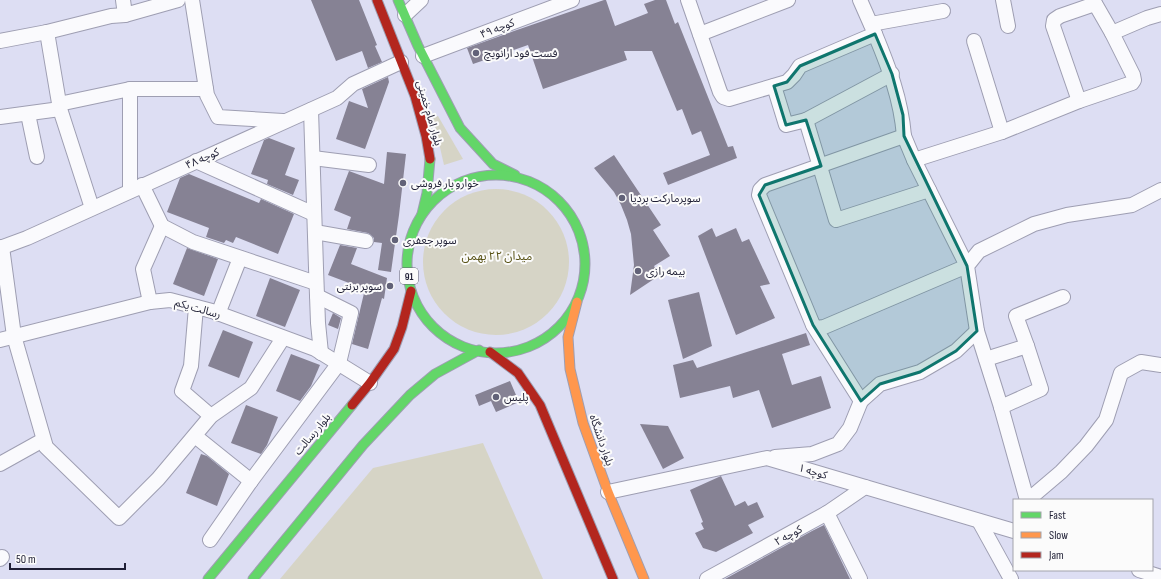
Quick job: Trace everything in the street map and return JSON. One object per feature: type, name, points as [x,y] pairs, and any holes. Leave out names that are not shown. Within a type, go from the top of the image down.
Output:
[{"type":"main road","name":"بلوار امام خمینی","points":[[377,0],[400,62],[415,96],[426,136],[430,161],[427,193],[422,214]]},
{"type":"main road","name":"بلوار امام خمینی","points":[[398,0],[423,56],[460,128],[494,164],[518,177]]},
{"type":"main road","name":"91","points":[[490,176],[518,177],[541,187],[562,202],[577,225],[584,251],[584,276],[577,302],[562,325],[541,340],[518,351],[490,352],[463,347],[441,334],[422,314],[411,291],[407,264],[411,237],[422,214],[441,193],[463,180],[490,176]]},
{"type":"main road","name":"بلوار رسالت","points":[[208,579],[370,383],[394,349],[402,327],[411,291]]},
{"type":"main road","name":"بلوار دانشگاه","points":[[577,302],[568,337],[570,369],[583,423],[608,492],[644,579]]},
{"type":"main road","points":[[253,579],[363,445],[410,395],[435,374],[479,350]]},
{"type":"main road","points":[[490,352],[518,373],[540,405],[613,579]]},
{"type":"street","points":[[123,0],[126,15]]},
{"type":"street","points":[[0,41],[47,32],[111,16],[126,15],[178,0]]},
{"type":"street","points":[[192,0],[207,95],[218,117],[286,121]]},
{"type":"street","points":[[405,15],[421,0]]},
{"type":"street","name":"کوچه ۴۹","points":[[423,56],[572,0]]},
{"type":"street","points":[[688,0],[720,92],[723,97],[729,99],[787,82],[800,66],[873,29],[943,11]]},
{"type":"street","points":[[700,34],[788,0]]},
{"type":"street","points":[[860,0],[892,74],[903,115],[904,136],[914,160],[967,266],[977,331],[1001,407],[1027,499]]},
{"type":"street","points":[[1003,0],[1008,26]]},
{"type":"street","points":[[914,160],[1002,132],[1079,101],[1132,83],[1134,80],[1133,75],[1112,33],[1094,2],[1060,16],[1054,20],[1053,26],[1079,101]]},
{"type":"street","points":[[1112,33],[1147,18],[1161,14]]},
{"type":"street","points":[[47,32],[59,106],[92,208]]},
{"type":"street","points":[[974,41],[1002,132]]},
{"type":"street","name":"کوچه ۴۸","points":[[1,248],[27,238],[337,98],[353,84],[400,62]]},
{"type":"street","points":[[774,86],[786,125],[806,120],[892,74]]},
{"type":"street","points":[[0,117],[28,114],[130,89],[206,88]]},
{"type":"street","points":[[130,89],[136,188],[162,226],[192,242],[240,258],[316,289],[351,313],[339,363],[251,481],[210,540]]},
{"type":"street","points":[[311,110],[316,289],[321,353]]},
{"type":"street","points":[[28,114],[37,157]]},
{"type":"street","points":[[806,120],[836,220],[929,190]]},
{"type":"street","points":[[862,402],[813,324],[758,195],[760,190],[765,185],[904,136]]},
{"type":"street","points":[[313,158],[369,165]]},
{"type":"street","points":[[196,161],[314,214]]},
{"type":"street","points":[[813,324],[817,328],[824,327],[967,266],[979,251],[1034,224],[1067,215],[1132,205],[1161,190]]},
{"type":"street","points":[[150,302],[143,269],[162,226]]},
{"type":"street","points":[[315,232],[366,241]]},
{"type":"street","points":[[1,248],[14,336],[46,447],[119,518],[158,479],[211,416],[251,388],[283,338]]},
{"type":"street","points":[[218,314],[240,258]]},
{"type":"street","points":[[1001,407],[1042,389],[1016,316],[1063,297]]},
{"type":"street","name":"رسالت یکم","points":[[0,340],[150,302],[170,300],[218,314],[315,349],[370,383]]},
{"type":"street","points":[[196,307],[191,366],[182,391],[211,416]]},
{"type":"street","points":[[767,458],[812,454],[838,444],[850,428],[862,402],[880,384],[920,372],[956,351],[977,331]]},
{"type":"street","points":[[986,359],[1027,346]]},
{"type":"street","points":[[1028,499],[1061,472],[1086,446],[1106,420],[1121,373],[1141,362],[1161,365]]},
{"type":"street","points":[[195,436],[251,481]]},
{"type":"street","points":[[0,464],[43,440]]},
{"type":"street","name":"کوچه ۱","points":[[608,492],[767,458],[979,521],[1013,528]]},
{"type":"street","name":"کوچه ۲","points":[[707,579],[827,513],[865,487]]},
{"type":"street","points":[[827,513],[860,579]]},
{"type":"street","points":[[979,521],[1011,579]]},
{"type":"street","points":[[1142,571],[1161,577]]},
{"type":"highlighted area","points":[[875,34],[892,74],[903,115],[904,136],[967,266],[977,331],[956,351],[920,372],[880,384],[861,401],[813,325],[759,195],[765,185],[821,166],[806,120],[786,125],[774,86],[787,82],[800,66]]},
{"type":"shaded area","points":[[438,116],[463,159],[444,165],[433,117]]},
{"type":"shaded area","points":[[489,189],[503,189],[531,197],[548,210],[561,227],[564,234],[568,248],[568,276],[564,290],[557,303],[548,314],[531,327],[524,330],[503,335],[489,335],[461,327],[444,314],[439,308],[428,290],[423,269],[423,255],[431,227],[444,210],[450,205],[468,194]]},
{"type":"shaded area","points":[[483,443],[543,579],[280,579],[373,468]]},
{"type":"building","points":[[311,0],[359,0],[377,45],[375,46],[382,62],[368,68],[362,51],[336,61]]},
{"type":"building","points":[[606,0],[615,26],[648,13],[644,4],[655,0],[666,0],[675,24],[678,22],[728,147],[733,146],[737,158],[668,185],[663,173],[710,155],[701,131],[692,135],[682,109],[677,111],[652,51],[624,51],[627,60],[543,89],[528,45],[473,64],[467,48]]},
{"type":"building","points":[[388,77],[389,82],[365,149],[336,139],[349,101],[368,108],[362,89]]},
{"type":"building","points":[[269,138],[295,148],[285,175],[299,180],[293,195],[267,184],[268,180],[251,174],[264,140]]},
{"type":"building","points":[[387,152],[406,154],[391,272],[378,270],[382,243],[374,242],[374,238],[368,233],[347,229],[351,217],[334,210],[349,171],[384,184]]},
{"type":"building","points":[[614,155],[661,225],[653,230],[670,256],[654,266],[660,275],[630,295],[634,265],[631,234],[621,205],[614,192],[594,168]]},
{"type":"building","points":[[189,174],[259,203],[261,199],[294,214],[278,254],[236,237],[233,243],[226,240],[224,243],[206,237],[209,228],[167,212],[180,178]]},
{"type":"building","points":[[712,228],[716,237],[736,228],[742,242],[749,239],[770,284],[760,286],[775,318],[736,335],[698,236]]},
{"type":"building","points":[[340,245],[357,248],[351,264],[387,278],[384,299],[382,298],[368,349],[352,344],[365,289],[328,275]]},
{"type":"building","points":[[187,248],[218,259],[204,296],[173,284]]},
{"type":"building","points":[[270,278],[300,290],[285,327],[256,316]]},
{"type":"building","points":[[699,292],[712,346],[683,359],[668,300]]},
{"type":"building","points":[[333,313],[341,318],[338,329],[328,325]]},
{"type":"building","points":[[223,330],[253,342],[239,378],[208,366]]},
{"type":"building","points":[[806,333],[810,345],[782,354],[792,385],[821,376],[831,408],[772,428],[759,390],[733,398],[730,386],[680,398],[673,365],[693,360],[697,368]]},
{"type":"building","points":[[291,354],[320,365],[311,386],[300,401],[276,391]]},
{"type":"building","points":[[510,381],[519,402],[496,412],[491,401],[479,406],[475,395]]},
{"type":"building","points":[[246,405],[278,417],[267,445],[261,454],[231,443]]},
{"type":"building","points":[[640,424],[668,426],[684,458],[663,469]]},
{"type":"building","points":[[201,454],[207,456],[229,474],[217,506],[186,493]]},
{"type":"building","points":[[721,476],[735,506],[745,501],[748,506],[757,502],[764,517],[748,525],[753,533],[716,552],[703,548],[695,533],[704,529],[701,523],[703,522],[690,490]]},
{"type":"building","points":[[824,525],[850,579],[725,579],[812,531]]},
{"type":"traffic: fast","points":[[398,0],[418,46],[460,128],[493,164],[515,175]]},
{"type":"traffic: fast","points":[[422,214],[427,193],[430,159]]},
{"type":"traffic: fast","points":[[496,175],[513,177],[530,182],[545,190],[559,201],[570,215],[578,230],[583,247],[585,264],[583,281],[578,298],[570,313],[559,327],[545,338],[530,346],[513,351],[496,353],[479,351],[462,346],[447,338],[433,327],[422,313],[414,298],[409,281],[407,264],[409,247],[414,230],[422,215],[433,201],[447,190],[462,182],[479,177],[496,175]]},
{"type":"traffic: fast","points":[[253,579],[363,445],[410,395],[435,374],[479,350]]},
{"type":"traffic: fast","points":[[208,579],[352,405]]},
{"type":"traffic: slow","points":[[577,302],[568,337],[570,369],[583,423],[608,492],[644,579]]},
{"type":"traffic: jam","points":[[377,0],[415,96],[426,136],[430,159]]},
{"type":"traffic: jam","points":[[352,405],[394,349],[402,327],[411,291]]},
{"type":"traffic: jam","points":[[490,352],[518,373],[540,405],[613,579]]},
{"type":"place","name":"فست فود ارانویچ","points":[[476,53]]},
{"type":"place","name":"خوارو بار فروشی","points":[[403,183]]},
{"type":"place","name":"سوپرمارکت بردیا","points":[[622,198]]},
{"type":"place","name":"سوپر جعفری","points":[[395,240]]},
{"type":"place","name":"بیمه رازی","points":[[638,271]]},
{"type":"place","name":"سوپر برنتی","points":[[390,286]]},
{"type":"place","name":"پلیس","points":[[496,397]]},
{"type":"district","name":"میدان ۲۲ بهمن","points":[[497,256]]}]
